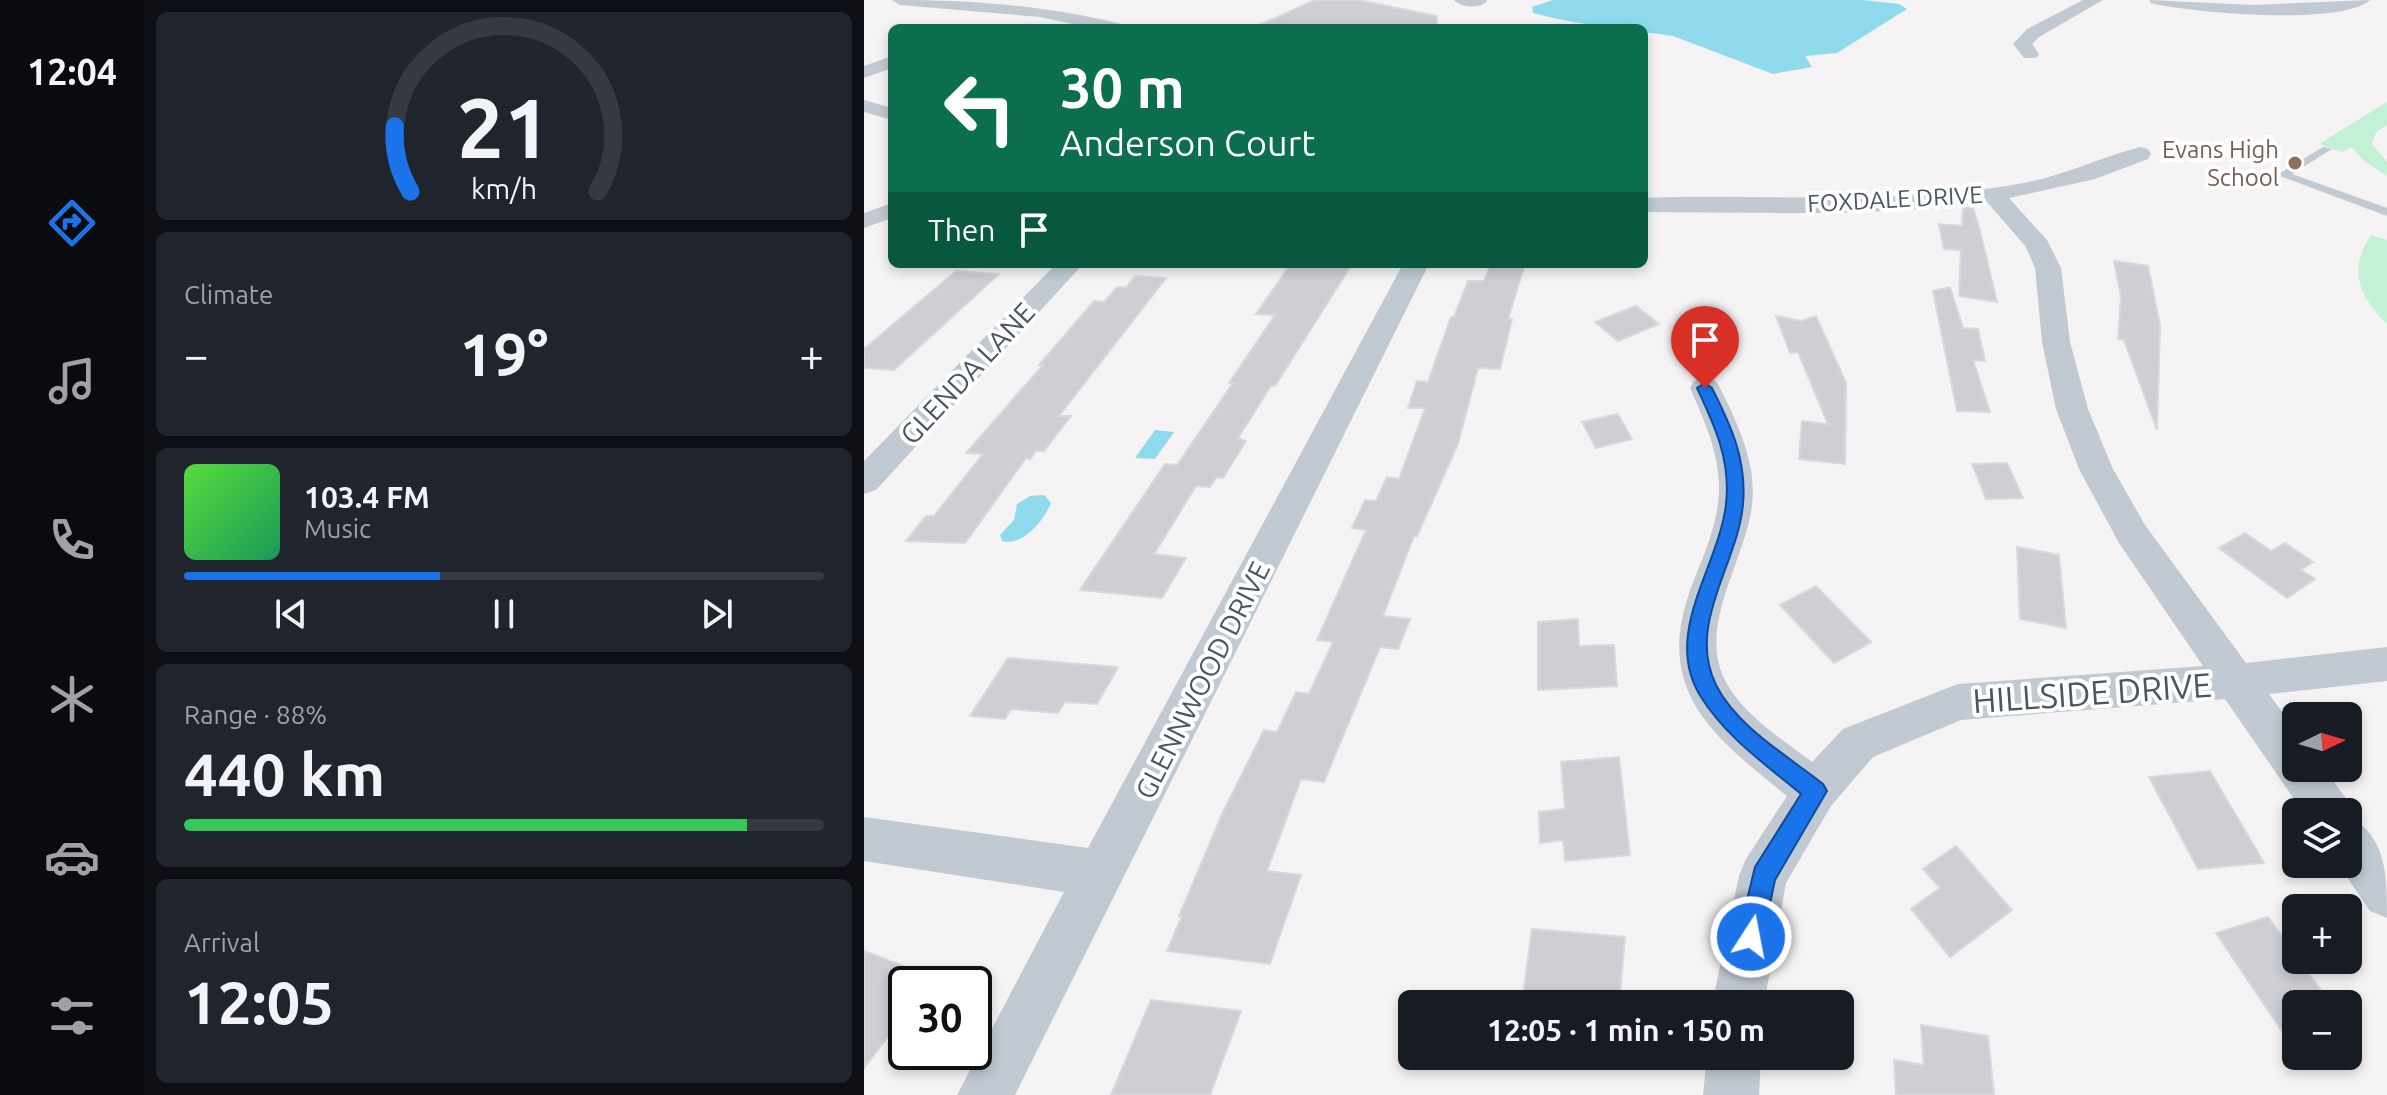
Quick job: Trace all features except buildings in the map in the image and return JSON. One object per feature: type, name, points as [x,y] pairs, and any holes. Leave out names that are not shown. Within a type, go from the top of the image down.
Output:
[{"type":"street","points":[[900,0],[1040,12],[1096,24]]},
{"type":"street","points":[[1462,0],[1479,1]]},
{"type":"street","points":[[2030,54],[2022,44],[2033,33],[2095,0]]},
{"type":"street","points":[[2157,0],[2203,8],[2256,12],[2362,0]]},
{"type":"street","points":[[978,22],[1002,9]]},
{"type":"street","points":[[864,72],[888,63]]},
{"type":"street","points":[[864,106],[888,113]]},
{"type":"street","name":"FOXDALE DRIVE","points":[[1648,205],[1876,203],[1992,193],[2079,177],[2140,154]]},
{"type":"street","points":[[1992,193],[2028,233],[2048,268],[2056,342],[2072,409],[2096,469],[2132,534],[2282,746]]},
{"type":"street","points":[[864,221],[888,212]]},
{"type":"street","name":"GLENDA LANE","points":[[864,482],[1066,268]]},
{"type":"street","name":"GLENNWOOD DRIVE","points":[[985,1095],[1414,268]]},
{"type":"street","points":[[1705,388],[1728,438],[1735,469],[1735,503],[1729,542],[1701,608],[1696,652],[1707,689],[1735,727],[1815,791]]},
{"type":"street","name":"HILLSIDE DRIVE","points":[[1741,990],[1763,876],[1815,791],[1858,743],[1958,702],[2236,681],[2387,664]]},
{"type":"street","points":[[864,839],[1102,874]]},
{"type":"street","points":[[2362,859],[2387,894]]},
{"type":"street","points":[[1731,1095],[1733,1070]]},
{"type":"lane","points":[[2327,149],[2283,175],[2387,212]]},
{"type":"green space","points":[[2387,102],[2387,125],[2376,132],[2372,144],[2387,162],[2387,176],[2363,160],[2352,147],[2342,152],[2319,144]]},
{"type":"green space","points":[[2371,235],[2387,240],[2387,324],[2369,303],[2358,271]]},
{"type":"water","points":[[1553,0],[1863,0],[1899,4],[1907,9],[1837,53],[1805,56],[1812,67],[1773,74],[1673,36],[1648,33],[1648,24],[1588,24],[1533,13],[1532,7]]},
{"type":"water","points":[[1155,430],[1174,432],[1155,459],[1135,458]]},
{"type":"water","points":[[1044,495],[1051,503],[1032,531],[1018,540],[1002,541],[1000,535],[1014,520],[1017,504],[1030,496]]},
{"type":"place","name":"Evans High School","points":[[2295,163]]},
{"type":"route","points":[[1705,388],[1728,438],[1735,469],[1735,503],[1729,542],[1701,608],[1696,652],[1707,689],[1735,727],[1815,791],[1763,876],[1751,937]]}]
